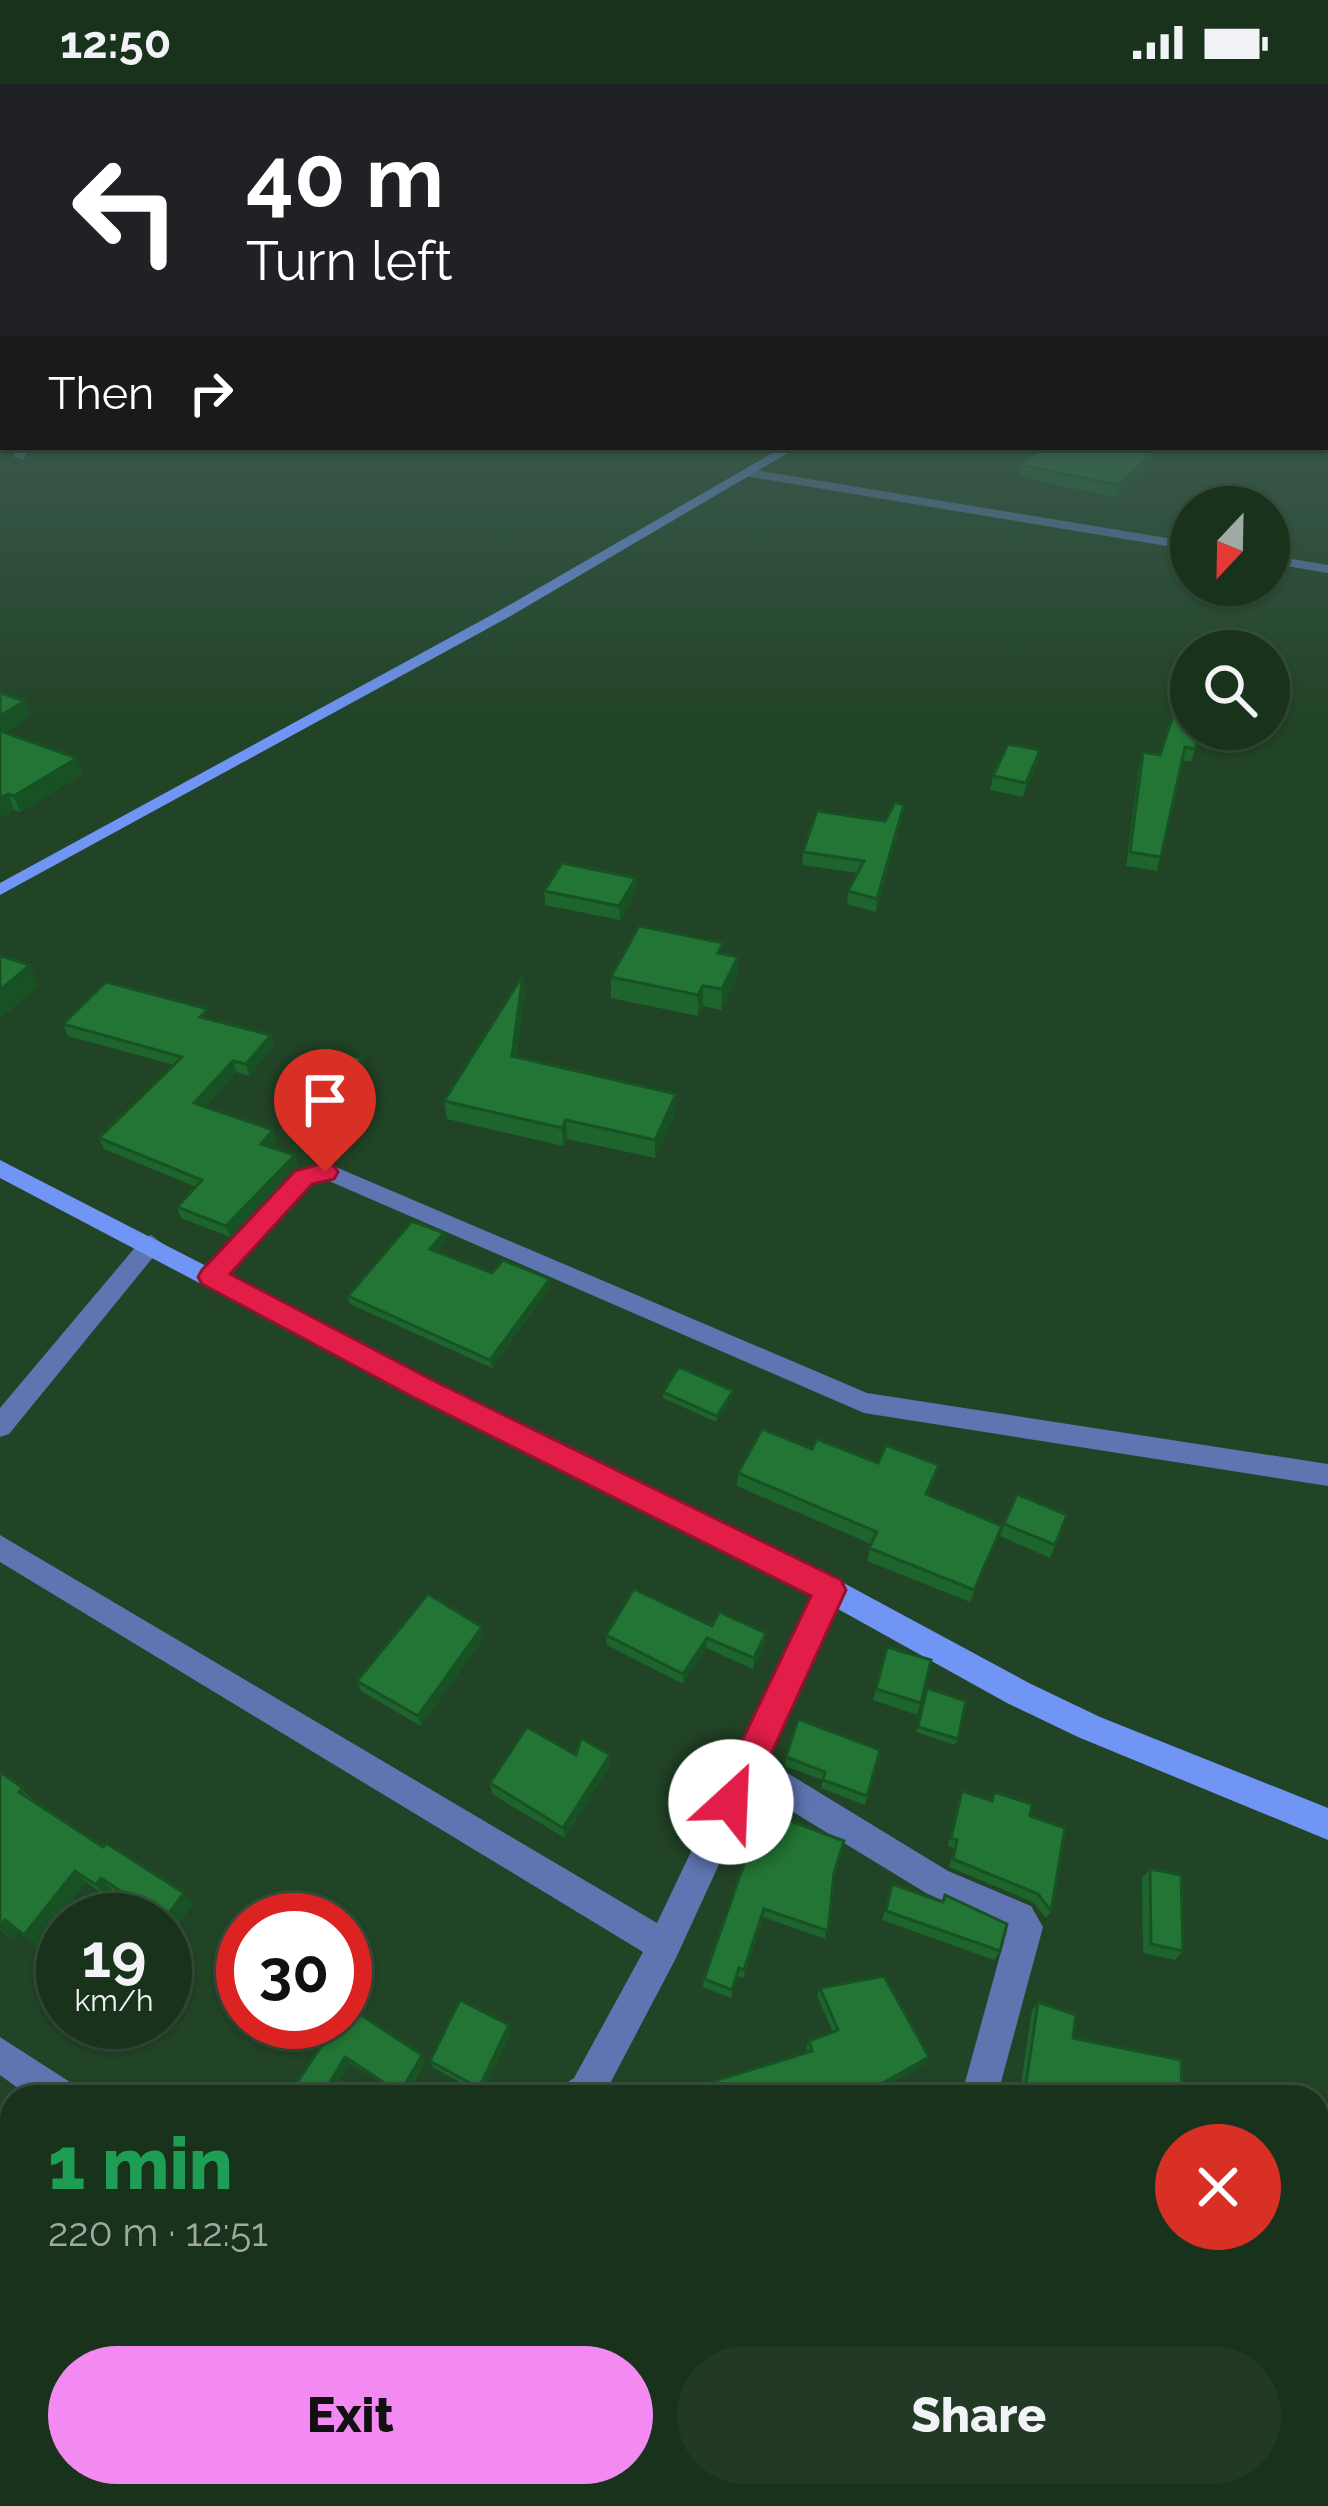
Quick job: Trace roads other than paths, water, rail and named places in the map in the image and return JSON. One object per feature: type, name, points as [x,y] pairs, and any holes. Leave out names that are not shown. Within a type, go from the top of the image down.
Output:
[{"type":"street","points":[[0,890],[701,500]]},
{"type":"street","points":[[912,500],[1170,543]]},
{"type":"street","points":[[1290,563],[1328,569]]},
{"type":"street","points":[[0,1168],[1090,1727],[1328,1824]]},
{"type":"street","points":[[212,1277],[304,1178],[331,1173],[864,1402],[1328,1474]]},
{"type":"street","points":[[0,1426],[151,1244]]},
{"type":"street","points":[[0,1547],[664,1946]]},
{"type":"street","points":[[590,2085],[664,1946],[830,1590]]},
{"type":"street","points":[[748,1766],[938,1882],[1019,1918],[1026,1927],[982,2085]]},
{"type":"street","points":[[0,2054],[43,2085]]}]
